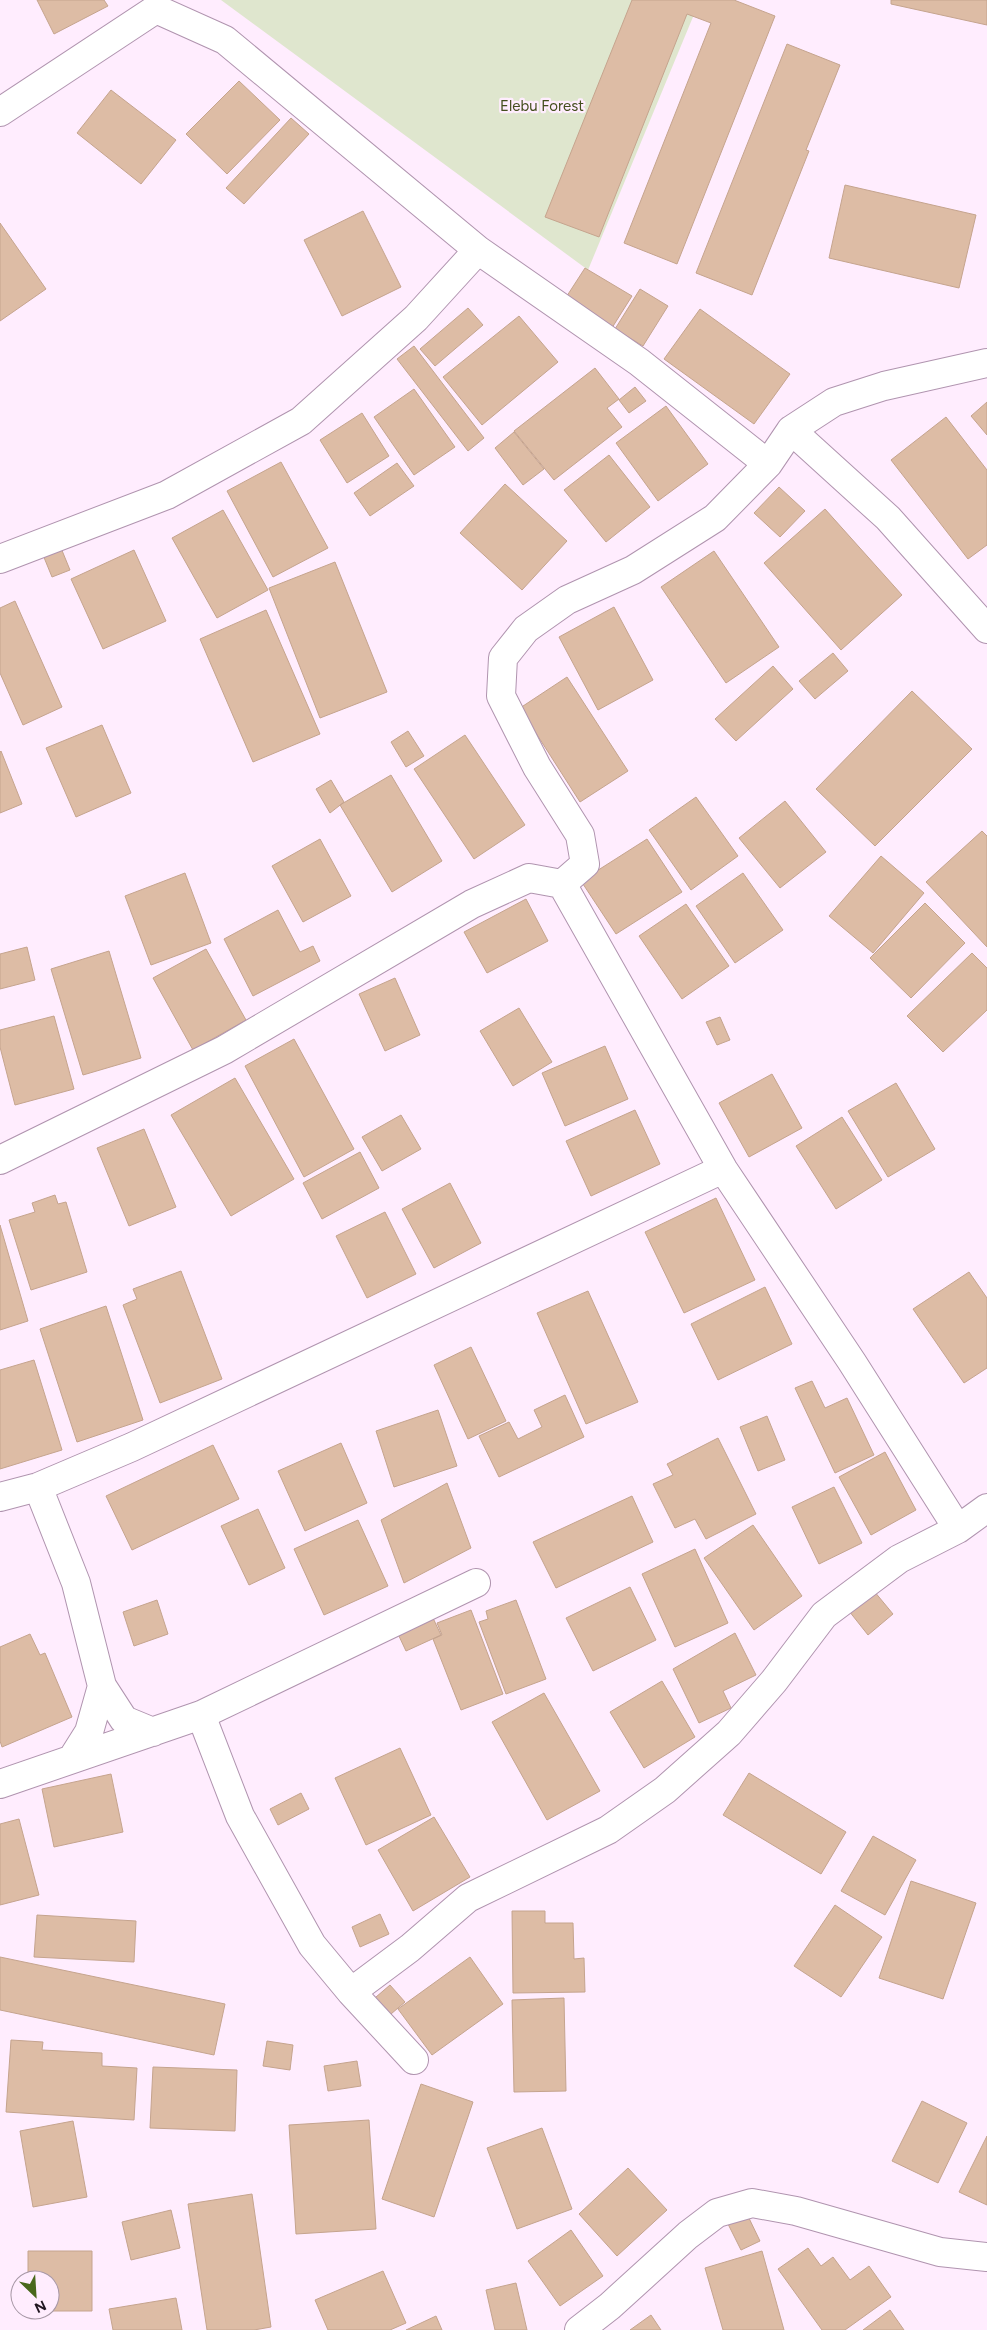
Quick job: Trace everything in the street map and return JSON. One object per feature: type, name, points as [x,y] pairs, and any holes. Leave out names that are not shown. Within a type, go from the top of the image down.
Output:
[{"type":"street","points":[[0,112],[156,9],[225,40],[478,250],[639,362],[768,464]]},
{"type":"street","points":[[0,559],[168,495],[301,421],[416,318],[478,250]]},
{"type":"street","points":[[562,884],[585,864],[580,835],[537,767],[501,696],[503,658],[526,629],[567,600],[633,570],[715,518],[768,464],[791,430],[834,402],[884,386],[987,363]]},
{"type":"street","points":[[791,430],[888,518],[987,629]]},
{"type":"street","points":[[0,1160],[224,1050],[472,904],[529,878],[562,884]]},
{"type":"street","points":[[562,884],[723,1169],[846,1354],[958,1528]]},
{"type":"street","points":[[0,1497],[38,1487],[132,1447],[723,1169]]},
{"type":"street","points":[[38,1487],[76,1583],[102,1686],[124,1720],[152,1732]]},
{"type":"street","points":[[351,1992],[410,1948],[468,1898],[608,1830],[665,1790],[729,1733],[774,1681],[824,1615],[899,1559],[958,1528],[987,1508]]},
{"type":"street","points":[[0,1784],[201,1715],[476,1583]]},
{"type":"street","points":[[72,1759],[89,1732],[102,1686]]},
{"type":"street","points":[[201,1715],[240,1816],[312,1945],[351,1992],[414,2060]]},
{"type":"street","points":[[579,2330],[610,2306],[688,2234],[717,2213],[752,2203],[796,2210],[940,2252],[987,2257]]},
{"type":"green space","name":"Elebu Forest","points":[[221,0],[700,0],[588,270]]},
{"type":"building","points":[[37,0],[104,0],[108,6],[54,34]]},
{"type":"building","points":[[632,0],[734,0],[775,16],[677,264],[624,243],[711,23],[687,14],[599,237],[545,217]]},
{"type":"building","points":[[891,0],[987,0],[987,25],[891,4]]},
{"type":"building","points":[[787,44],[840,65],[806,150],[809,151],[752,295],[696,273]]},
{"type":"building","points":[[239,81],[280,120],[227,174],[186,134]]},
{"type":"building","points":[[111,90],[176,140],[141,184],[77,133]]},
{"type":"building","points":[[291,118],[309,134],[244,204],[226,188]]},
{"type":"building","points":[[845,185],[976,215],[959,288],[829,258]]},
{"type":"building","points":[[363,211],[401,287],[342,316],[304,240]]},
{"type":"building","points":[[0,223],[46,289],[0,321]]},
{"type":"building","points":[[585,268],[632,296],[610,331],[563,302]]},
{"type":"building","points":[[640,289],[668,306],[643,346],[615,329]]},
{"type":"building","points":[[468,308],[483,325],[435,366],[420,349]]},
{"type":"building","points":[[700,309],[790,374],[754,424],[664,359]]},
{"type":"building","points":[[519,316],[558,362],[482,425],[443,377]]},
{"type":"building","points":[[414,346],[484,438],[468,451],[397,359]]},
{"type":"building","points":[[595,368],[619,399],[607,408],[622,427],[554,480],[514,431]]},
{"type":"building","points":[[635,387],[646,401],[629,413],[619,400]]},
{"type":"building","points":[[414,389],[455,447],[414,475],[374,417]]},
{"type":"building","points":[[987,402],[987,435],[971,416]]},
{"type":"building","points":[[666,406],[708,464],[658,501],[616,443]]},
{"type":"building","points":[[362,413],[389,456],[347,483],[320,440]]},
{"type":"building","points":[[946,417],[987,470],[987,545],[968,559],[891,460]]},
{"type":"building","points":[[514,432],[544,469],[523,485],[495,448]]},
{"type":"building","points":[[609,455],[650,507],[606,542],[564,490]]},
{"type":"building","points":[[281,462],[328,548],[273,577],[227,491]]},
{"type":"building","points":[[397,463],[414,486],[370,516],[354,493]]},
{"type":"building","points":[[505,484],[567,541],[522,590],[460,533]]},
{"type":"building","points":[[779,487],[805,511],[780,537],[754,513]]},
{"type":"building","points":[[825,509],[902,595],[841,650],[764,563]]},
{"type":"building","points":[[223,510],[268,590],[217,618],[172,538]]},
{"type":"building","points":[[61,548],[70,570],[52,577],[43,555]]},
{"type":"building","points":[[134,550],[166,621],[103,649],[71,579]]},
{"type":"building","points":[[714,551],[779,647],[726,683],[661,587]]},
{"type":"building","points":[[335,562],[387,692],[320,718],[269,588]]},
{"type":"building","points":[[15,601],[62,707],[23,725],[0,673],[0,608]]},
{"type":"building","points":[[614,607],[653,680],[598,710],[559,637]]},
{"type":"building","points":[[266,610],[320,734],[253,762],[200,639]]},
{"type":"building","points":[[833,653],[848,671],[815,699],[799,681]]},
{"type":"building","points":[[773,666],[793,689],[736,741],[715,719]]},
{"type":"building","points":[[567,677],[628,771],[580,802],[520,708]]},
{"type":"building","points":[[912,691],[972,749],[875,846],[816,789]]},
{"type":"building","points":[[102,725],[131,793],[76,817],[46,748]]},
{"type":"building","points":[[408,731],[424,756],[406,767],[391,742]]},
{"type":"building","points":[[465,735],[525,825],[474,859],[414,769]]},
{"type":"building","points":[[0,752],[22,804],[0,813]]},
{"type":"building","points":[[391,775],[442,861],[392,892],[340,805]]},
{"type":"building","points":[[331,780],[344,802],[330,813],[316,789]]},
{"type":"building","points":[[696,797],[738,856],[691,890],[649,830]]},
{"type":"building","points":[[785,801],[826,852],[780,888],[739,838]]},
{"type":"building","points":[[982,831],[987,836],[987,947],[926,882]]},
{"type":"building","points":[[320,839],[351,896],[303,922],[272,866]]},
{"type":"building","points":[[647,839],[682,892],[616,934],[581,881]]},
{"type":"building","points":[[881,856],[924,893],[873,953],[829,916]]},
{"type":"building","points":[[185,873],[211,943],[151,965],[125,896]]},
{"type":"building","points":[[743,873],[783,930],[735,963],[696,906]]},
{"type":"building","points":[[526,899],[548,941],[487,973],[464,932]]},
{"type":"building","points":[[925,903],[965,943],[911,998],[870,958]]},
{"type":"building","points":[[686,904],[729,966],[682,999],[639,936]]},
{"type":"building","points":[[278,910],[300,952],[313,946],[320,961],[253,996],[224,939]]},
{"type":"building","points":[[27,947],[35,980],[0,989],[0,954]]},
{"type":"building","points":[[206,949],[246,1020],[193,1050],[153,978]]},
{"type":"building","points":[[109,951],[141,1058],[83,1075],[51,969]]},
{"type":"building","points":[[972,953],[987,968],[987,1010],[943,1052],[907,1016]]},
{"type":"building","points":[[395,978],[420,1035],[385,1051],[359,994]]},
{"type":"building","points":[[519,1008],[552,1062],[513,1086],[480,1031]]},
{"type":"building","points":[[54,1016],[74,1089],[15,1105],[0,1047],[0,1030]]},
{"type":"building","points":[[720,1017],[730,1040],[717,1045],[706,1022]]},
{"type":"building","points":[[294,1039],[354,1149],[304,1177],[245,1066]]},
{"type":"building","points":[[605,1046],[628,1099],[565,1126],[542,1073]]},
{"type":"building","points":[[772,1074],[802,1128],[749,1157],[719,1103]]},
{"type":"building","points":[[235,1078],[294,1179],[231,1216],[171,1115]]},
{"type":"building","points":[[896,1083],[935,1149],[888,1177],[848,1111]]},
{"type":"building","points":[[635,1110],[660,1164],[591,1196],[566,1141]]},
{"type":"building","points":[[401,1115],[421,1149],[382,1171],[362,1137]]},
{"type":"building","points":[[842,1117],[882,1180],[836,1209],[796,1146]]},
{"type":"building","points":[[144,1129],[176,1207],[129,1226],[97,1148]]},
{"type":"building","points":[[360,1152],[379,1188],[322,1219],[303,1183]]},
{"type":"building","points":[[450,1183],[481,1243],[434,1268],[402,1209]]},
{"type":"building","points":[[55,1195],[58,1204],[66,1202],[87,1272],[31,1290],[9,1220],[35,1212],[32,1203]]},
{"type":"building","points":[[716,1198],[755,1280],[684,1313],[645,1232]]},
{"type":"building","points":[[385,1212],[416,1274],[367,1298],[336,1236]]},
{"type":"building","points":[[0,1225],[28,1321],[0,1330]]},
{"type":"building","points":[[181,1271],[222,1379],[160,1403],[123,1305],[137,1299],[133,1289]]},
{"type":"building","points":[[969,1272],[987,1298],[987,1368],[964,1383],[913,1309]]},
{"type":"building","points":[[765,1287],[792,1344],[718,1380],[691,1324]]},
{"type":"building","points":[[588,1291],[638,1402],[586,1424],[537,1313]]},
{"type":"building","points":[[106,1306],[143,1420],[77,1442],[40,1329]]},
{"type":"building","points":[[471,1347],[506,1421],[468,1439],[434,1365]]},
{"type":"building","points":[[34,1360],[62,1450],[0,1469],[0,1370]]},
{"type":"building","points":[[812,1381],[825,1408],[847,1398],[874,1455],[835,1473],[795,1388]]},
{"type":"building","points":[[565,1395],[584,1437],[499,1477],[479,1436],[509,1422],[518,1439],[542,1427],[534,1410]]},
{"type":"building","points":[[438,1410],[457,1466],[394,1487],[376,1431]]},
{"type":"building","points":[[767,1416],[785,1460],[758,1471],[740,1427]]},
{"type":"building","points":[[718,1438],[756,1514],[706,1539],[695,1519],[675,1528],[653,1484],[673,1475],[667,1464]]},
{"type":"building","points":[[341,1443],[367,1503],[305,1531],[278,1471]]},
{"type":"building","points":[[213,1445],[239,1499],[132,1550],[106,1496]]},
{"type":"building","points":[[885,1452],[916,1510],[871,1535],[839,1477]]},
{"type":"building","points":[[447,1483],[471,1548],[404,1583],[381,1520]]},
{"type":"building","points":[[834,1487],[862,1543],[819,1564],[792,1507]]},
{"type":"building","points":[[632,1496],[653,1542],[556,1588],[533,1542]]},
{"type":"building","points":[[258,1509],[285,1568],[249,1585],[221,1526]]},
{"type":"building","points":[[358,1520],[388,1586],[324,1615],[294,1549]]},
{"type":"building","points":[[753,1525],[802,1596],[754,1630],[704,1558]]},
{"type":"building","points":[[695,1549],[728,1623],[675,1647],[642,1574]]},
{"type":"building","points":[[630,1587],[656,1640],[593,1671],[566,1618]]},
{"type":"building","points":[[874,1591],[893,1614],[868,1635],[849,1611]]},
{"type":"building","points":[[157,1600],[168,1634],[134,1646],[123,1612]]},
{"type":"building","points":[[516,1600],[546,1679],[506,1694],[479,1622],[488,1619],[486,1611]]},
{"type":"building","points":[[471,1610],[503,1694],[461,1710],[433,1639],[442,1635],[437,1623]]},
{"type":"building","points":[[433,1618],[441,1635],[406,1651],[398,1634]]},
{"type":"building","points":[[735,1633],[756,1675],[723,1691],[731,1708],[699,1723],[673,1669]]},
{"type":"building","points":[[30,1634],[40,1655],[45,1653],[72,1717],[2,1747],[0,1741],[0,1647]]},
{"type":"building","points":[[662,1681],[695,1737],[644,1768],[610,1712]]},
{"type":"building","points":[[544,1693],[600,1791],[547,1820],[492,1722]]},
{"type":"building","points":[[400,1748],[431,1815],[366,1845],[335,1778]]},
{"type":"building","points":[[749,1773],[846,1832],[821,1874],[723,1815]]},
{"type":"building","points":[[111,1774],[123,1832],[54,1847],[42,1789]]},
{"type":"building","points":[[301,1793],[309,1809],[278,1825],[270,1809]]},
{"type":"building","points":[[434,1817],[470,1877],[413,1911],[378,1850]]},
{"type":"building","points":[[19,1819],[39,1895],[0,1905],[0,1824]]},
{"type":"building","points":[[873,1836],[916,1860],[885,1915],[841,1891]]},
{"type":"building","points":[[911,1881],[976,1903],[943,1999],[879,1978]]},
{"type":"building","points":[[835,1905],[882,1937],[841,1997],[794,1966]]},
{"type":"building","points":[[512,1911],[545,1911],[545,1923],[573,1923],[574,1959],[584,1958],[585,1992],[513,1993]]},
{"type":"building","points":[[380,1914],[389,1934],[360,1947],[352,1927]]},
{"type":"building","points":[[37,1915],[136,1921],[134,1962],[34,1957]]},
{"type":"building","points":[[0,1957],[225,2004],[214,2055],[0,2010]]},
{"type":"building","points":[[470,1957],[503,2004],[432,2055],[398,2009]]},
{"type":"building","points":[[390,1985],[405,2002],[384,2020],[369,2003]]},
{"type":"building","points":[[564,1998],[566,2091],[514,2092],[512,2000]]},
{"type":"building","points":[[11,2040],[43,2042],[42,2050],[102,2053],[102,2066],[137,2068],[134,2120],[6,2112]]},
{"type":"building","points":[[267,2041],[293,2045],[290,2070],[263,2066]]},
{"type":"building","points":[[357,2061],[361,2086],[328,2091],[324,2066]]},
{"type":"building","points":[[153,2067],[237,2070],[235,2131],[150,2128]]},
{"type":"building","points":[[421,2084],[473,2102],[434,2217],[382,2199]]},
{"type":"building","points":[[922,2101],[967,2123],[938,2183],[892,2161]]},
{"type":"building","points":[[369,2120],[376,2229],[296,2234],[289,2125]]},
{"type":"building","points":[[73,2121],[87,2197],[33,2207],[20,2131]]},
{"type":"building","points":[[542,2128],[572,2209],[517,2229],[487,2148]]},
{"type":"building","points":[[987,2136],[987,2205],[959,2192]]},
{"type":"building","points":[[628,2168],[667,2210],[617,2256],[579,2214]]},
{"type":"building","points":[[252,2194],[271,2327],[254,2330],[207,2330],[188,2204]]},
{"type":"building","points":[[171,2210],[180,2248],[131,2260],[122,2222]]},
{"type":"building","points":[[746,2212],[760,2241],[741,2250],[727,2222]]},
{"type":"building","points":[[571,2230],[603,2276],[560,2306],[528,2261]]},
{"type":"building","points":[[808,2248],[821,2266],[833,2257],[850,2280],[869,2266],[891,2297],[845,2330],[822,2330],[778,2269]]},
{"type":"building","points":[[28,2251],[92,2251],[92,2311],[60,2311],[60,2270],[28,2270]]},
{"type":"building","points":[[762,2251],[784,2330],[723,2330],[705,2268]]},
{"type":"building","points":[[383,2271],[406,2323],[390,2330],[328,2330],[315,2300]]},
{"type":"building","points":[[516,2283],[527,2330],[495,2330],[486,2290]]},
{"type":"building","points":[[176,2298],[182,2330],[113,2330],[109,2309]]},
{"type":"building","points":[[890,2310],[904,2330],[863,2330]]},
{"type":"building","points":[[651,2315],[661,2330],[630,2330]]},
{"type":"building","points":[[436,2316],[442,2330],[406,2330]]}]
